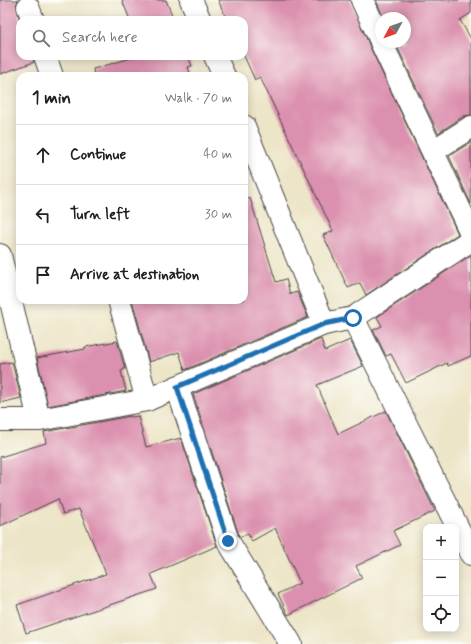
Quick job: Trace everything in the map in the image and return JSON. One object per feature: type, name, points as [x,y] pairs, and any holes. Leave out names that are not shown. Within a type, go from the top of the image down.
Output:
[{"type":"street","points":[[191,0],[198,16]]},
{"type":"street","points":[[362,0],[375,29]]},
{"type":"street","points":[[384,48],[471,233]]},
{"type":"street","points":[[46,60],[51,72]]},
{"type":"street","points":[[217,60],[222,72]]},
{"type":"street","points":[[433,151],[471,127]]},
{"type":"street","points":[[248,136],[324,324]]},
{"type":"street","points":[[0,420],[39,420],[147,400],[324,324],[353,318],[471,240]]},
{"type":"street","points":[[0,255],[39,420]]},
{"type":"street","points":[[120,304],[147,400]]},
{"type":"street","points":[[353,318],[471,554]]},
{"type":"street","points":[[177,387],[228,541],[284,642]]},
{"type":"building","points":[[0,0],[18,0],[16,5],[19,16],[16,16],[16,60],[34,60],[34,62],[0,74]]},
{"type":"building","points":[[122,0],[166,0],[172,16],[128,16]]},
{"type":"building","points":[[218,0],[350,0],[370,47],[458,234],[366,295],[360,283],[348,288],[323,235],[333,231],[260,77],[255,80],[246,60],[248,60],[248,16],[225,16]]},
{"type":"building","points":[[376,0],[471,0],[471,13],[460,20],[471,39],[471,115],[464,116],[438,133],[398,48],[411,48],[411,12],[381,12]]},
{"type":"building","points":[[124,60],[190,60],[192,66],[188,67],[190,72],[93,72],[93,69]]},
{"type":"building","points":[[471,142],[471,204],[449,156]]},
{"type":"building","points":[[248,198],[250,198],[276,282],[286,279],[290,294],[297,292],[308,317],[185,370],[179,352],[149,362],[133,304],[248,304]]},
{"type":"building","points":[[471,255],[471,356],[448,366],[447,363],[406,383],[391,354],[386,356],[373,330],[382,326],[377,317]]},
{"type":"building","points":[[321,339],[325,351],[350,340],[363,366],[317,385],[338,434],[386,411],[435,511],[393,531],[400,545],[356,566],[362,578],[288,615],[278,594],[300,583],[275,528],[252,541],[248,534],[239,536],[193,394]]},
{"type":"building","points":[[117,341],[125,369],[121,371],[126,391],[48,406],[37,358]]},
{"type":"building","points":[[12,362],[21,398],[0,403],[0,364]]},
{"type":"building","points":[[138,416],[146,447],[181,438],[217,546],[151,574],[157,589],[26,633],[17,605],[106,574],[79,509],[63,514],[58,499],[0,526],[0,457],[46,443],[44,432]]},
{"type":"route","points":[[228,541],[177,387],[324,324],[353,318]]}]
